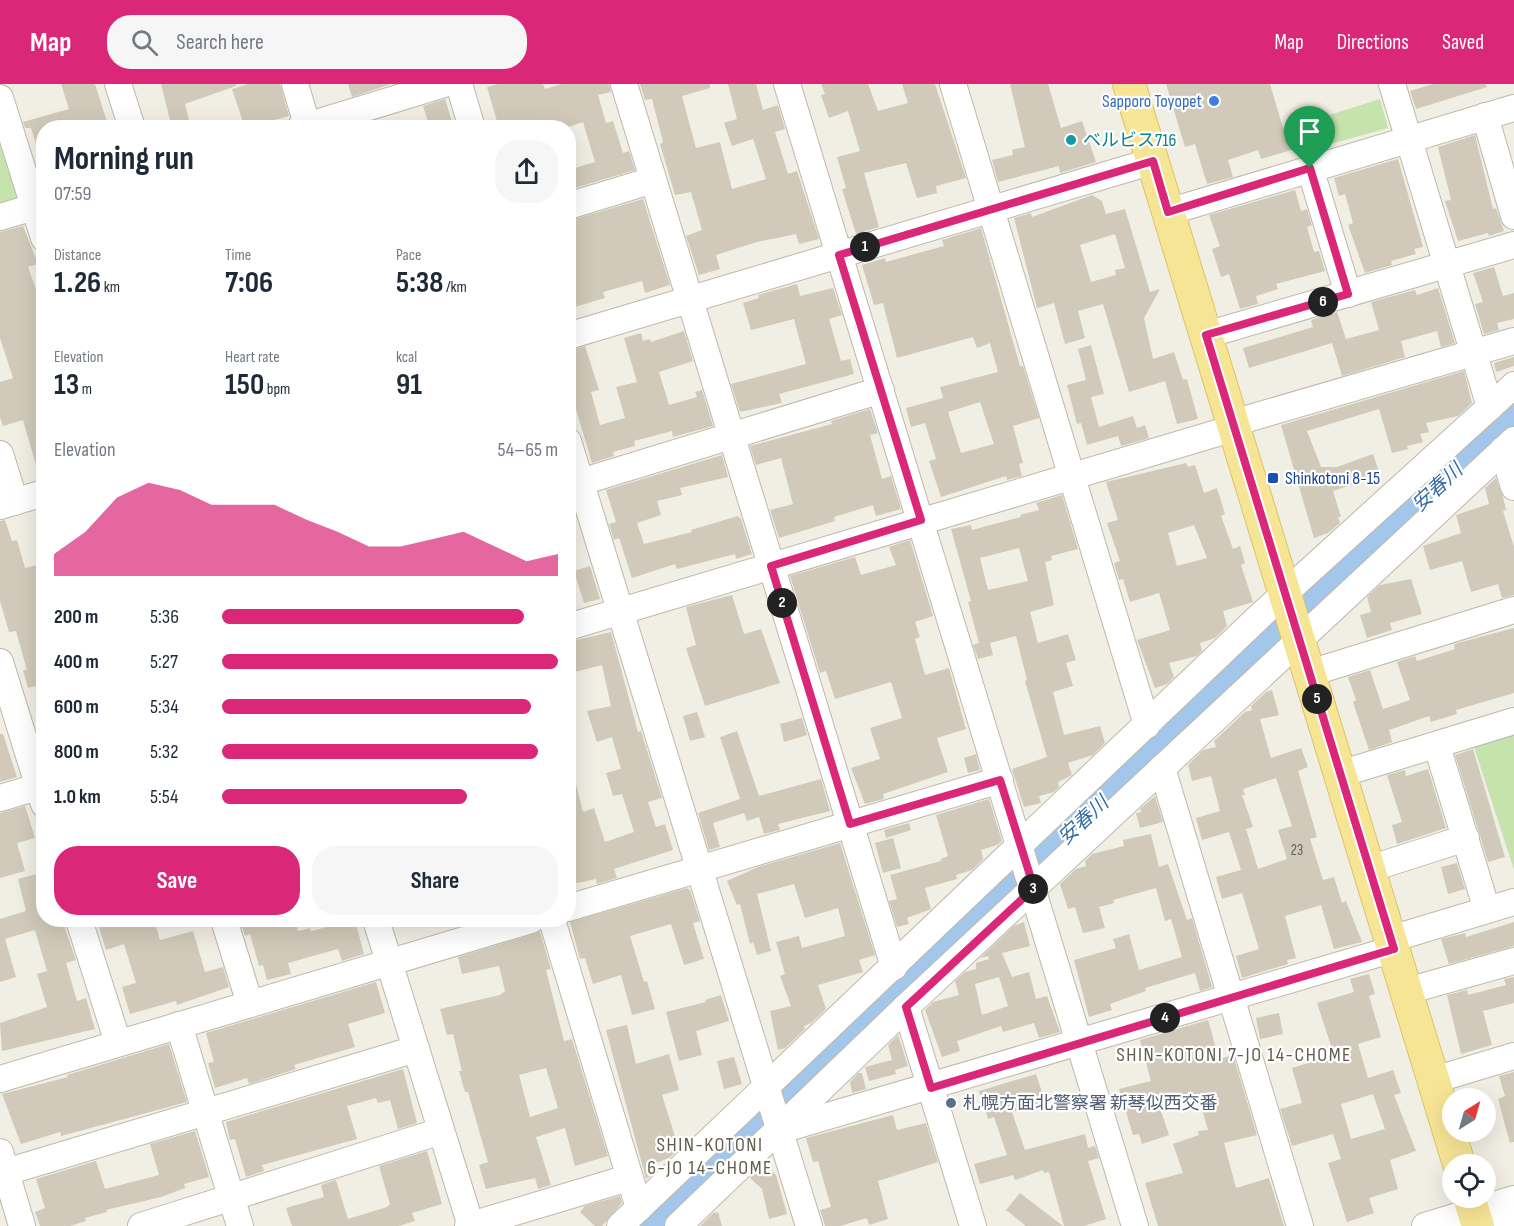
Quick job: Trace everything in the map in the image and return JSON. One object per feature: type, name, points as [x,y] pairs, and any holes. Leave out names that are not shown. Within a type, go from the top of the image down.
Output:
[{"type":"main road","points":[[1129,84],[1456,1154]]},
{"type":"street","points":[[118,84],[129,120]]},
{"type":"street","points":[[295,84],[303,120]]},
{"type":"street","points":[[328,120],[444,84]]},
{"type":"street","points":[[459,84],[470,120]]},
{"type":"street","points":[[624,84],[894,967]]},
{"type":"street","points":[[787,84],[1136,1226]]},
{"type":"street","points":[[953,84],[1147,725]]},
{"type":"street","points":[[1392,84],[1490,407]]},
{"type":"street","points":[[0,98],[36,197]]},
{"type":"street","points":[[1168,212],[1514,108]]},
{"type":"street","points":[[1485,116],[1514,216]]},
{"type":"street","points":[[576,334],[1153,161]]},
{"type":"street","points":[[1310,168],[1348,294]]},
{"type":"street","points":[[576,204],[653,180]]},
{"type":"street","points":[[0,217],[36,206]]},
{"type":"street","points":[[1206,335],[1514,245]]},
{"type":"street","points":[[576,625],[1514,341]]},
{"type":"street","points":[[678,1226],[773,1109],[894,967],[1162,768],[1293,617],[1490,407],[1514,385]]},
{"type":"street","points":[[581,482],[880,390]]},
{"type":"street","points":[[620,1226],[639,1208],[906,1007],[1027,869],[1147,725],[1293,617],[1508,445]]},
{"type":"street","points":[[1508,445],[1514,487]]},
{"type":"street","points":[[0,454],[7,504],[36,495]]},
{"type":"street","points":[[576,466],[809,1226]]},
{"type":"street","points":[[1310,673],[1514,610]]},
{"type":"street","points":[[0,662],[36,773]]},
{"type":"street","points":[[1340,774],[1514,721]]},
{"type":"street","points":[[1437,746],[1487,910]]},
{"type":"street","points":[[1162,768],[1300,1226]]},
{"type":"street","points":[[576,906],[1000,780]]},
{"type":"street","points":[[0,798],[36,793]]},
{"type":"street","points":[[1369,869],[1466,838]]},
{"type":"street","points":[[773,1109],[931,1088],[1230,998],[1514,902]]},
{"type":"street","points":[[81,927],[118,1043]]},
{"type":"street","points":[[226,927],[250,1004]]},
{"type":"street","points":[[378,927],[470,1226],[628,1178]]},
{"type":"street","points":[[0,1079],[507,927]]},
{"type":"street","points":[[554,927],[628,1178],[639,1208]]},
{"type":"street","points":[[1407,991],[1514,961]]},
{"type":"street","points":[[906,1007],[973,1226]]},
{"type":"street","points":[[179,1025],[240,1226]]},
{"type":"street","points":[[22,1226],[3,1162],[205,1112],[416,1049]]},
{"type":"street","points":[[1434,1080],[1514,1056]]},
{"type":"street","points":[[141,1226],[441,1131]]},
{"type":"street","points":[[1425,1226],[1514,1199]]},
{"type":"street","points":[[1502,1226],[1514,1222]]},
{"type":"green space","points":[[1380,99],[1388,128],[1331,144],[1323,117]]},
{"type":"green space","points":[[0,144],[17,198],[0,203]]},
{"type":"green space","points":[[1514,732],[1514,870],[1473,744]]},
{"type":"building","points":[[61,84],[95,84],[106,120],[36,120],[36,144],[31,128],[25,128],[23,122],[69,109]]},
{"type":"building","points":[[161,84],[236,84],[236,86],[185,104],[189,120],[170,120]]},
{"type":"building","points":[[248,84],[280,84],[289,116],[274,120],[242,120],[232,89]]},
{"type":"building","points":[[348,84],[391,84],[352,97]]},
{"type":"building","points":[[498,84],[543,84],[545,89],[562,84],[609,84],[611,92],[598,95],[606,123],[613,121],[623,153],[629,151],[635,170],[576,188],[576,168],[595,162],[583,122],[576,124],[576,120],[497,120],[487,87]]},
{"type":"building","points":[[640,84],[710,84],[710,88],[682,96],[696,148],[720,142],[732,189],[766,179],[753,139],[732,146],[724,123],[737,119],[728,84],[756,84],[763,110],[778,105],[785,129],[775,132],[788,174],[797,171],[819,239],[799,244],[796,234],[757,242],[716,255],[720,269],[699,275],[686,236],[702,230],[691,192],[675,195],[660,144],[663,142],[652,99],[645,100]]},
{"type":"building","points":[[821,84],[868,84],[878,111],[908,103],[902,84],[935,84],[966,178],[936,186],[937,193],[917,198],[906,163],[864,173],[879,227],[856,234],[842,189],[846,188],[837,157],[860,151],[848,111],[829,118],[821,95],[825,94]]},
{"type":"building","points":[[1010,84],[1048,84],[1061,128],[1082,121],[1096,162],[1060,173],[1059,166],[998,182],[992,160],[1013,155],[1012,150],[1025,147]]},
{"type":"building","points":[[1166,84],[1270,84],[1283,128],[1319,117],[1326,140],[1261,159],[1258,150],[1228,160],[1233,177],[1207,184],[1195,144],[1185,147]]},
{"type":"building","points":[[1433,84],[1486,84],[1487,87],[1416,109],[1410,91]]},
{"type":"building","points":[[445,99],[452,120],[427,120],[423,106]]},
{"type":"building","points":[[1475,135],[1493,209],[1496,208],[1504,231],[1458,241],[1445,201],[1451,200],[1438,147]]},
{"type":"building","points":[[1398,159],[1423,247],[1414,249],[1416,254],[1391,261],[1392,265],[1365,273],[1348,225],[1353,223],[1345,194],[1339,196],[1334,178]]},
{"type":"building","points":[[1295,190],[1301,211],[1307,209],[1312,225],[1307,227],[1314,252],[1319,251],[1325,271],[1276,284],[1278,289],[1256,296],[1258,304],[1240,309],[1229,274],[1221,277],[1212,249],[1220,246],[1209,215]]},
{"type":"building","points":[[1092,195],[1102,201],[1106,214],[1125,209],[1150,292],[1160,289],[1144,318],[1153,359],[1174,352],[1183,380],[1187,379],[1198,419],[1177,424],[1165,381],[1129,392],[1103,304],[1078,311],[1085,338],[1065,344],[1054,303],[1037,308],[1014,218],[1031,213],[1032,217]],"holes":[[[1115,234],[1125,268],[1115,270],[1116,275],[1091,282],[1080,245]]]},
{"type":"building","points":[[643,199],[670,285],[645,293],[642,281],[603,292],[605,298],[576,307],[576,219]]},
{"type":"building","points":[[23,226],[36,259],[36,265],[28,267],[36,289],[36,465],[23,420],[3,426],[0,417],[0,382],[13,378],[0,338],[0,232]]},
{"type":"building","points":[[981,228],[1020,366],[1023,366],[1039,418],[1013,426],[1023,463],[1019,464],[1022,476],[1007,480],[1006,476],[941,497],[929,461],[936,459],[925,423],[911,427],[906,408],[943,398],[940,387],[998,372],[990,343],[977,348],[973,337],[897,358],[883,303],[874,305],[862,265],[885,258],[886,262],[944,246],[942,240]],"holes":[[[980,402],[994,444],[961,453],[948,412]]]},
{"type":"building","points":[[1494,267],[1503,296],[1514,293],[1514,319],[1497,323],[1499,330],[1484,334],[1475,304],[1483,302],[1473,273]]},
{"type":"building","points":[[797,284],[800,296],[833,288],[842,315],[829,319],[841,361],[850,359],[854,374],[779,394],[782,403],[740,412],[731,384],[806,364],[794,319],[751,330],[743,303],[759,298],[758,295]]},
{"type":"building","points":[[1438,288],[1455,343],[1441,347],[1437,331],[1401,341],[1405,357],[1342,376],[1332,343],[1249,368],[1243,348],[1313,327],[1311,320],[1337,312],[1346,339],[1379,330],[1371,302],[1415,290],[1417,295]]},
{"type":"building","points":[[684,331],[693,361],[659,372],[669,405],[697,397],[695,392],[702,390],[713,426],[673,437],[672,431],[634,441],[635,446],[613,452],[614,456],[592,463],[576,409],[576,349],[585,346],[599,390],[591,392],[600,425],[625,418],[616,387],[637,382],[624,338],[641,333],[643,341],[650,339],[651,342]]},
{"type":"building","points":[[1091,345],[1104,394],[1091,397],[1099,427],[1133,416],[1137,428],[1145,425],[1149,438],[1121,446],[1118,436],[1087,445],[1081,423],[1077,424],[1067,385],[1086,380],[1078,349]]},
{"type":"building","points":[[1514,357],[1514,366],[1496,372],[1494,363]]},
{"type":"building","points":[[1464,371],[1472,403],[1458,416],[1426,423],[1429,432],[1420,434],[1423,442],[1407,446],[1408,449],[1392,453],[1379,409],[1307,431],[1321,467],[1337,467],[1373,454],[1380,475],[1333,491],[1341,517],[1338,517],[1340,523],[1328,533],[1314,538],[1281,425]]},
{"type":"building","points":[[870,409],[878,433],[870,435],[882,479],[891,476],[901,509],[876,516],[873,505],[834,517],[835,521],[779,538],[770,510],[793,504],[781,458],[756,465],[750,446],[832,424],[831,421]]},
{"type":"building","points":[[722,455],[728,477],[680,488],[682,495],[657,501],[661,515],[637,523],[644,544],[692,532],[691,530],[738,516],[752,554],[736,559],[735,554],[677,569],[675,564],[632,578],[619,538],[614,540],[609,524],[616,522],[606,490]]},
{"type":"building","points":[[1186,463],[1188,467],[1195,465],[1204,493],[1217,488],[1225,514],[1221,516],[1233,549],[1240,546],[1245,563],[1241,565],[1253,602],[1223,611],[1227,626],[1215,638],[1200,643],[1202,651],[1197,656],[1169,663],[1174,677],[1167,684],[1155,688],[1137,640],[1170,630],[1159,593],[1130,602],[1123,579],[1119,580],[1114,563],[1120,561],[1107,523],[1118,520],[1106,482]],"holes":[[[1194,525],[1207,558],[1177,566],[1168,533]]]},
{"type":"building","points":[[1496,478],[1503,497],[1506,510],[1503,511],[1514,547],[1514,595],[1502,598],[1498,584],[1471,592],[1462,561],[1430,570],[1423,546],[1461,533],[1456,515],[1489,504],[1485,488]]},
{"type":"building","points":[[1062,495],[1078,549],[1051,556],[1052,560],[1045,562],[1054,605],[1030,612],[1038,643],[1068,634],[1076,660],[1066,663],[1073,686],[1053,692],[1064,735],[1100,726],[1105,743],[1093,755],[1068,763],[1072,775],[1058,782],[1059,787],[1054,792],[1039,796],[1041,803],[1024,807],[1012,769],[1047,757],[1025,681],[1027,680],[1016,636],[990,643],[993,655],[978,659],[973,645],[979,643],[968,602],[971,601],[951,529],[971,525],[972,530],[1021,517],[1020,515],[1039,510],[1036,503]],"holes":[[[1019,548],[1028,581],[988,590],[980,558]]]},
{"type":"building","points":[[5,520],[12,541],[17,540],[25,568],[36,565],[36,686],[28,688],[23,670],[27,670],[16,631],[9,632],[0,601],[0,521]]},
{"type":"building","points":[[910,540],[933,616],[915,622],[920,637],[915,639],[925,675],[949,668],[966,729],[937,738],[948,772],[883,794],[884,799],[865,804],[851,768],[880,759],[870,728],[902,718],[891,682],[835,699],[826,671],[820,673],[790,576],[855,557],[861,575],[896,565],[889,547]]},
{"type":"building","points":[[590,566],[600,599],[584,603],[576,570]]},
{"type":"building","points":[[1411,579],[1422,614],[1390,623],[1392,630],[1367,638],[1360,615],[1371,612],[1367,597],[1380,585]]},
{"type":"building","points":[[732,595],[744,634],[761,629],[780,683],[705,706],[686,648],[696,645],[686,607]]},
{"type":"building","points":[[1514,628],[1514,693],[1456,710],[1457,714],[1431,722],[1429,716],[1389,730],[1392,742],[1369,750],[1353,702],[1356,700],[1348,677],[1370,670],[1383,709],[1410,700],[1397,662],[1415,656],[1417,661],[1455,649],[1454,644]]},
{"type":"building","points":[[611,632],[638,732],[641,731],[662,798],[648,802],[656,827],[665,824],[673,850],[614,869],[617,878],[597,884],[596,879],[576,883],[576,784],[583,812],[594,808],[605,842],[634,832],[622,794],[613,796],[606,773],[621,769],[612,737],[597,742],[587,711],[611,706],[602,665],[576,672],[576,640]]},
{"type":"building","points":[[1272,690],[1279,715],[1260,719],[1271,758],[1301,748],[1308,767],[1298,771],[1317,837],[1310,839],[1323,880],[1334,877],[1342,903],[1346,901],[1362,942],[1334,949],[1321,905],[1285,916],[1296,958],[1287,960],[1288,964],[1242,978],[1236,956],[1259,949],[1242,893],[1222,899],[1216,877],[1241,870],[1229,832],[1202,840],[1196,818],[1220,811],[1211,776],[1192,781],[1188,765],[1203,750],[1216,747],[1214,741],[1245,712],[1252,710],[1251,706],[1266,692]],"holes":[[[1276,778],[1292,826],[1278,830],[1287,859],[1258,869],[1246,829],[1253,827],[1242,795],[1245,795],[1243,789]]]},
{"type":"building","points":[[697,712],[705,737],[690,741],[683,716]]},
{"type":"building","points":[[802,718],[807,735],[784,742],[780,724]]},
{"type":"building","points":[[737,731],[759,796],[821,779],[830,811],[778,824],[780,830],[764,834],[759,817],[747,821],[744,813],[713,823],[720,847],[709,850],[698,813],[740,799],[720,737]]},
{"type":"building","points":[[0,734],[3,734],[17,777],[0,782]]},
{"type":"building","points":[[1473,749],[1505,857],[1488,862],[1455,755]]},
{"type":"building","points":[[976,754],[980,770],[968,773],[964,758]]},
{"type":"building","points":[[1428,769],[1446,828],[1397,844],[1392,825],[1402,822],[1387,775],[1405,770],[1406,776]]},
{"type":"building","points":[[1155,796],[1163,822],[1140,828],[1136,813],[1141,812],[1140,809]]},
{"type":"building","points":[[989,799],[1002,841],[981,850],[983,859],[972,870],[956,875],[957,879],[925,888],[931,909],[907,918],[909,924],[897,927],[889,901],[897,899],[890,875],[941,861],[948,856],[936,815]]},
{"type":"building","points":[[25,806],[35,838],[17,843],[25,871],[0,878],[0,813]]},
{"type":"building","points":[[909,823],[911,830],[886,838],[884,830]]},
{"type":"building","points":[[1151,834],[1159,867],[1168,864],[1187,920],[1192,918],[1212,987],[1200,991],[1195,973],[1145,988],[1146,991],[1110,1004],[1112,1010],[1089,1017],[1074,960],[1116,948],[1113,939],[1129,934],[1139,970],[1182,957],[1171,919],[1165,921],[1156,888],[1113,900],[1114,903],[1099,907],[1105,928],[1083,933],[1075,907],[1068,909],[1060,884],[1076,869],[1086,866],[1085,861],[1092,854],[1124,846],[1123,840]]},
{"type":"building","points":[[893,838],[901,868],[883,873],[875,843]]},
{"type":"building","points":[[840,843],[875,955],[859,960],[863,972],[818,985],[826,1009],[811,1023],[804,1026],[805,1029],[785,1048],[778,1050],[770,1011],[791,1006],[780,976],[785,974],[776,942],[799,936],[802,948],[845,936],[838,908],[805,918],[794,884],[757,894],[771,951],[757,955],[753,942],[750,944],[740,904],[737,905],[727,881],[758,867]]},
{"type":"building","points":[[1457,863],[1465,889],[1448,894],[1441,867]]},
{"type":"building","points":[[36,874],[36,927],[64,927],[76,960],[66,963],[77,1001],[86,998],[95,1029],[2,1051],[0,1023],[47,1007],[37,974],[47,971],[35,930],[5,939],[16,977],[0,982],[0,919],[26,911],[18,879]]},
{"type":"building","points":[[687,888],[690,890],[700,921],[693,923],[704,959],[684,965],[671,924],[630,936],[655,1009],[632,1015],[621,975],[593,984],[585,958],[580,959],[571,927],[576,927],[576,920]]},
{"type":"building","points":[[1024,922],[1030,946],[1002,953],[1012,977],[1029,972],[1036,999],[1047,996],[1060,1032],[1039,1038],[1034,1023],[1003,1032],[1001,1026],[957,1041],[960,1051],[942,1057],[925,1010],[933,1002],[959,995],[955,981],[965,972],[976,969],[976,963],[989,959],[988,956],[980,958],[1014,926]],"holes":[[[999,977],[1008,1006],[982,1015],[975,984]]]},
{"type":"building","points":[[1514,922],[1514,946],[1449,964],[1441,939],[1465,933],[1466,937]]},
{"type":"building","points":[[99,927],[156,927],[160,940],[193,931],[205,972],[223,967],[229,987],[177,1005],[176,1001],[130,1014],[122,987],[136,983],[124,944],[106,950]]},
{"type":"building","points":[[242,927],[297,927],[298,931],[310,928],[311,931],[327,927],[357,927],[364,954],[342,961],[338,949],[288,963],[291,974],[267,980],[263,965],[259,966],[250,934],[245,936]]},
{"type":"building","points":[[540,932],[551,969],[546,970],[564,1041],[572,1039],[608,1156],[575,1166],[565,1128],[536,1137],[551,1185],[538,1189],[535,1178],[486,1189],[479,1165],[488,1162],[468,1092],[465,1092],[459,1071],[462,1071],[453,1034],[447,1035],[440,1009],[500,995],[505,991],[499,966],[462,974],[458,957]],"holes":[[[546,1068],[558,1108],[530,1117],[519,1075]]]},
{"type":"building","points":[[1369,974],[1375,994],[1369,996],[1381,1037],[1358,1044],[1368,1078],[1393,1070],[1401,1093],[1394,1095],[1416,1151],[1390,1160],[1398,1189],[1369,1198],[1374,1213],[1347,1222],[1328,1163],[1341,1159],[1333,1134],[1292,1146],[1280,1109],[1302,1103],[1292,1068],[1334,1055],[1317,1003],[1354,992],[1350,979]],"holes":[[[1373,1094],[1385,1129],[1351,1139],[1341,1104]]]},
{"type":"building","points":[[1514,977],[1514,1003],[1483,1011],[1492,1045],[1461,1054],[1447,995],[1467,990],[1468,995],[1506,985],[1504,979]]},
{"type":"building","points":[[376,982],[385,1013],[348,1024],[355,1047],[294,1065],[296,1069],[249,1084],[247,1078],[215,1088],[208,1063],[214,1062],[206,1033]]},
{"type":"building","points":[[721,995],[729,1021],[696,1031],[702,1055],[679,1061],[666,1012],[706,1002],[705,1000]]},
{"type":"building","points":[[1279,1013],[1283,1034],[1260,1039],[1256,1018]]},
{"type":"building","points":[[1208,1020],[1219,1059],[1233,1055],[1257,1135],[1224,1143],[1236,1188],[1269,1178],[1284,1226],[1158,1226],[1145,1183],[1183,1173],[1173,1144],[1199,1135],[1198,1131],[1208,1130],[1198,1095],[1159,1105],[1169,1135],[1142,1144],[1139,1134],[1133,1135],[1119,1089],[1151,1081],[1140,1040]]},
{"type":"building","points":[[627,1025],[636,1064],[669,1054],[679,1090],[662,1095],[679,1149],[669,1158],[656,1163],[658,1170],[646,1179],[606,1030]]},
{"type":"building","points":[[898,1035],[908,1066],[895,1070],[896,1074],[869,1081],[865,1067],[892,1060],[888,1045]]},
{"type":"building","points":[[169,1044],[187,1102],[61,1136],[60,1132],[21,1144],[2,1094],[68,1077],[67,1075]]},
{"type":"building","points":[[734,1057],[742,1084],[724,1089],[717,1061]]},
{"type":"building","points":[[403,1069],[417,1123],[398,1129],[390,1100],[378,1103],[376,1098],[347,1106],[357,1139],[262,1165],[264,1171],[246,1177],[235,1139],[230,1140],[226,1122]]},
{"type":"building","points":[[1514,1072],[1514,1142],[1510,1143],[1498,1099],[1505,1096],[1499,1076]]},
{"type":"building","points":[[858,1073],[862,1073],[866,1089],[852,1093],[850,1082]]},
{"type":"building","points":[[1036,1074],[1045,1101],[1012,1112],[1025,1150],[1085,1134],[1088,1148],[1095,1146],[1099,1158],[1088,1161],[1106,1219],[1084,1226],[1064,1226],[1049,1172],[1044,1173],[1043,1170],[1015,1180],[1013,1175],[980,1184],[974,1164],[1007,1155],[994,1117],[988,1119],[979,1091]]},
{"type":"building","points":[[893,1115],[897,1130],[926,1123],[938,1162],[878,1181],[888,1219],[869,1225],[867,1218],[840,1226],[825,1226],[820,1210],[831,1207],[818,1161],[813,1162],[806,1138]]},
{"type":"building","points":[[195,1131],[209,1177],[184,1184],[185,1188],[161,1197],[106,1210],[107,1212],[85,1218],[86,1221],[70,1226],[40,1226],[35,1212],[45,1208],[36,1179],[96,1161],[105,1189],[159,1175],[150,1144]]},
{"type":"building","points":[[427,1151],[442,1204],[412,1213],[415,1221],[399,1226],[292,1226],[286,1208],[324,1197],[321,1185],[336,1180],[348,1219],[387,1207],[390,1204],[379,1166]]},
{"type":"building","points":[[765,1164],[776,1175],[787,1214],[769,1219],[762,1189],[750,1178]]},
{"type":"building","points":[[1020,1193],[1063,1226],[1026,1226],[1006,1210]]},
{"type":"building","points":[[620,1196],[622,1203],[602,1226],[595,1226],[580,1212],[585,1206]]},
{"type":"building","points":[[718,1212],[722,1226],[700,1226],[713,1213]]},
{"type":"waterway","name":"安春川","points":[[651,1226],[1514,414]]},
{"type":"place","name":"Sapporo Toyopet","points":[[1214,101]]},
{"type":"place","name":"ベルビス716","points":[[1071,140]]},
{"type":"place","name":"Shinkotoni 8-15","points":[[1273,478]]},
{"type":"place","name":"札幌方面北警察署 新琴似西交番","points":[[951,1103]]},
{"type":"district","name":"SHIN-KOTONI 7-JO 14-CHOME","points":[[1234,1054]]},
{"type":"district","name":"SHIN-KOTONI 6-JO 14-CHOME","points":[[710,1156]]},
{"type":"route","points":[[1153,161],[1168,212],[1310,168],[1348,294],[1206,335],[1394,949],[931,1088],[906,1007],[1034,888],[1000,780],[850,824],[771,566],[921,520],[839,255],[1153,161]]}]
